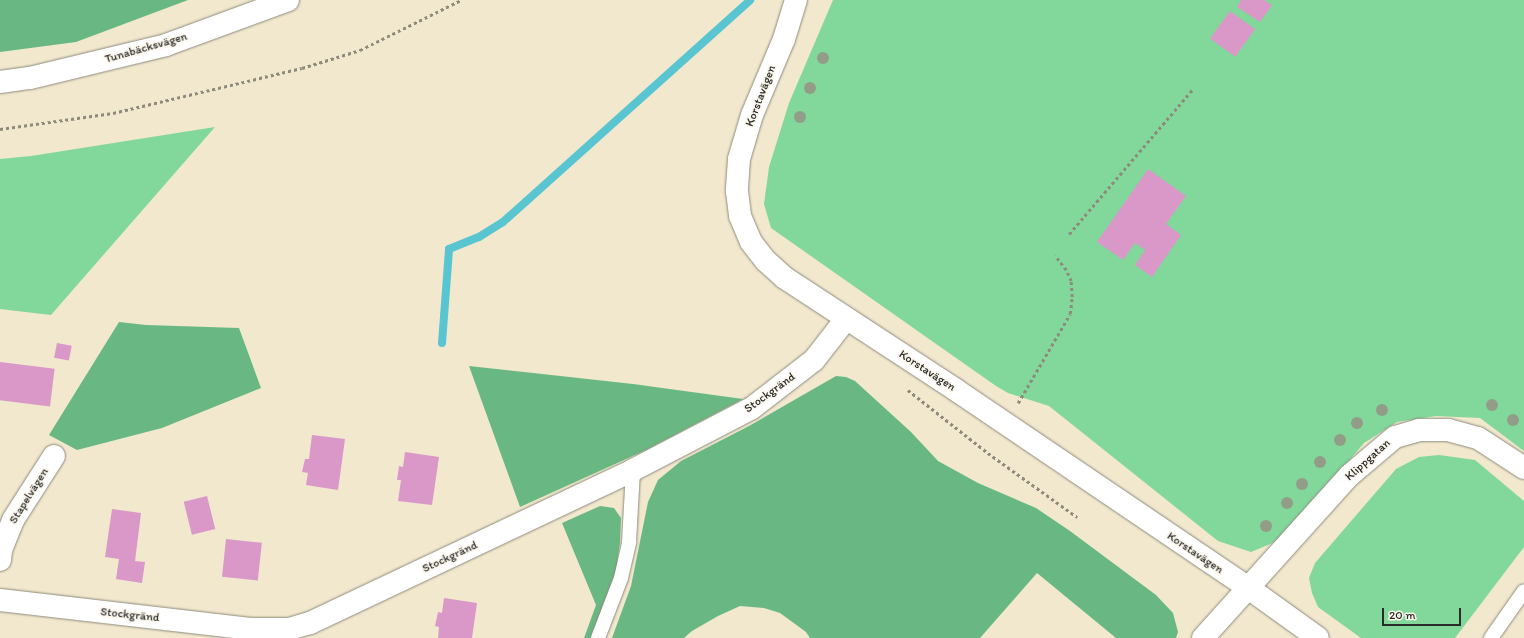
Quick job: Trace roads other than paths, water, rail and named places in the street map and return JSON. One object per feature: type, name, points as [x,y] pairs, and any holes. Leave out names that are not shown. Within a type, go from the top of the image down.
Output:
[{"type":"street","name":"Tunabäcksvägen","points":[[0,82],[30,78],[166,45],[288,0]]},
{"type":"street","name":"Korstavägen","points":[[796,0],[784,39],[752,115],[739,160],[738,190],[740,216],[751,242],[766,261],[785,278],[956,390],[977,406],[1247,587],[1318,638]]},
{"type":"street","name":"Stockgränd","points":[[0,600],[252,629],[289,629],[310,623],[633,470],[752,408],[814,360],[846,319]]},
{"type":"street","name":"Klippgatan","points":[[1203,638],[1247,587],[1274,561],[1350,475],[1395,437],[1419,430],[1448,430],[1478,438],[1524,468]]},
{"type":"street","name":"Stapelvägen","points":[[0,560],[6,516],[54,456]]},
{"type":"lane","points":[[598,638],[621,578],[629,542],[633,470]]},
{"type":"lane","points":[[1491,638],[1524,591]]},
{"type":"waterway","points":[[442,343],[449,249],[479,237],[503,222],[750,0]]}]
